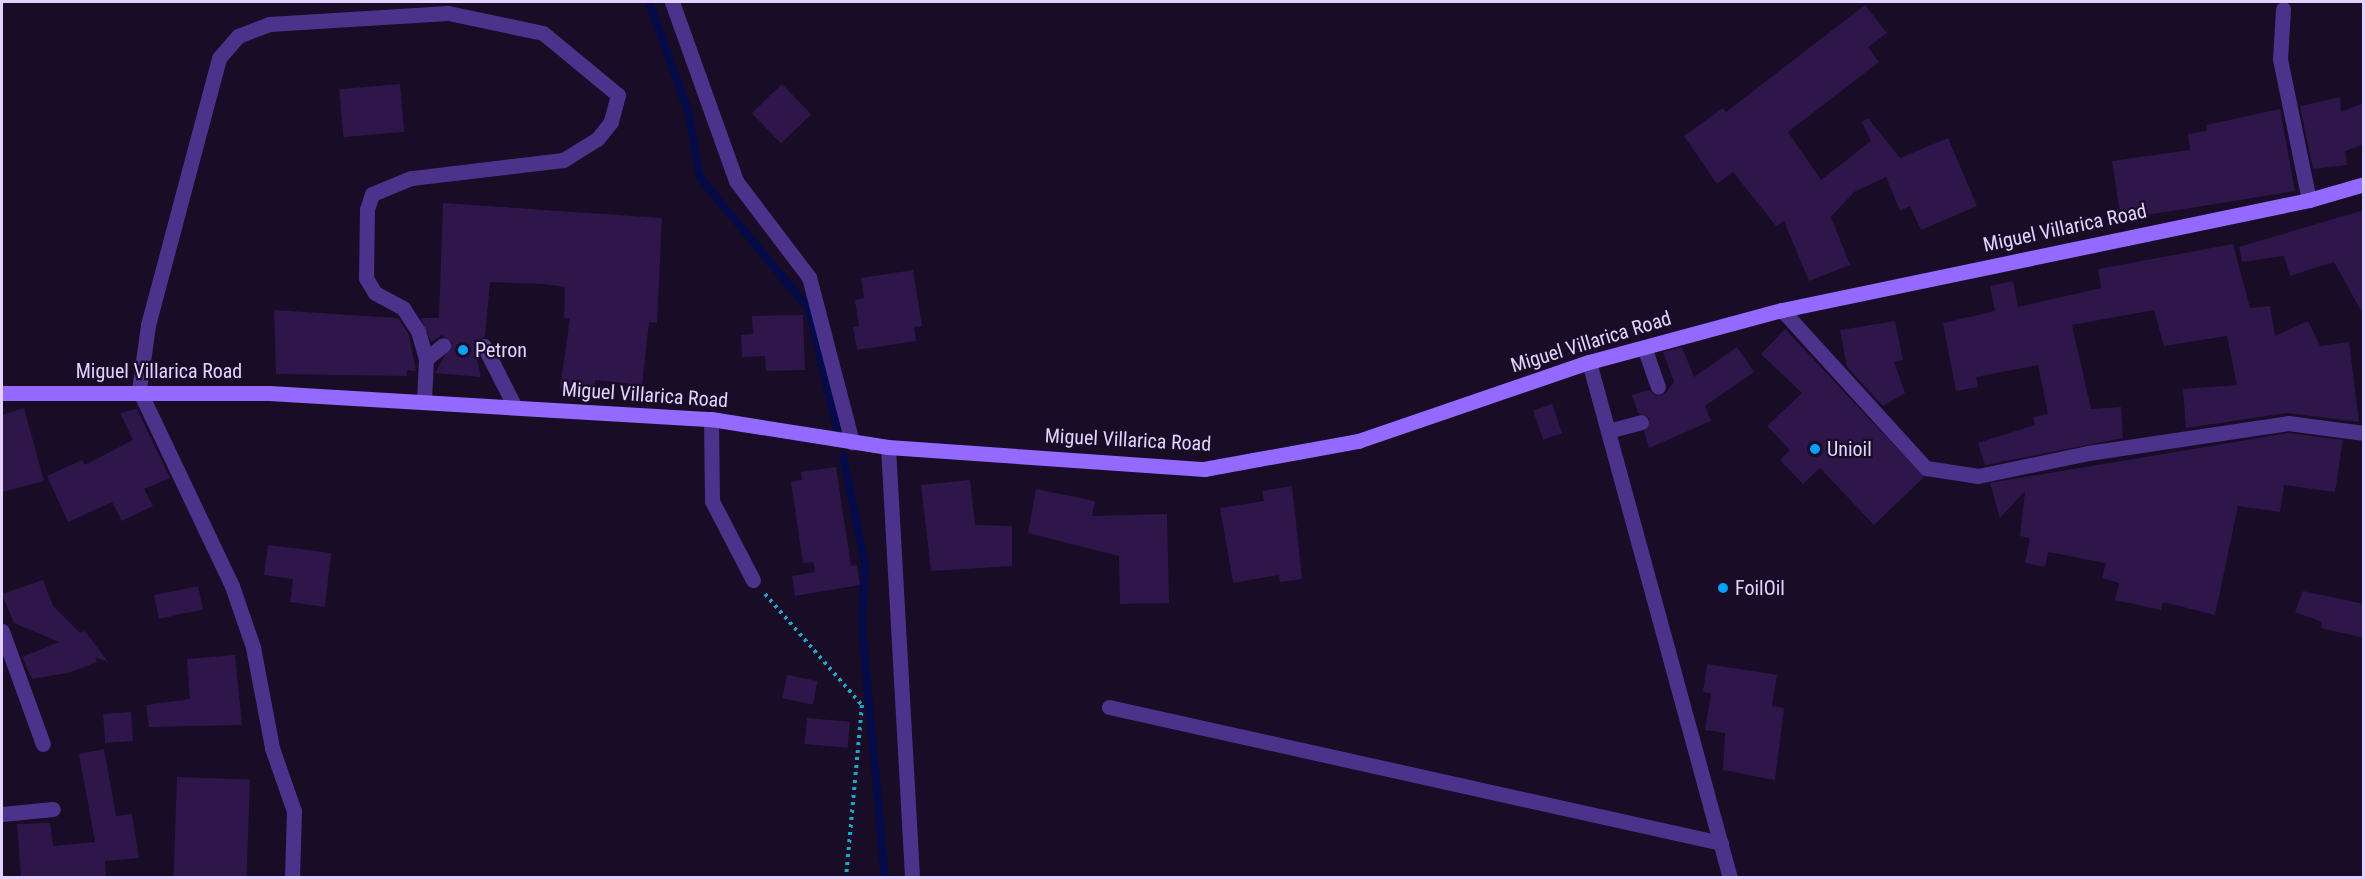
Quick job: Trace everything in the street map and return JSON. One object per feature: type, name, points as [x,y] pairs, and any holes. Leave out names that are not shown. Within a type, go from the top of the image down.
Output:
[{"type":"main road","name":"Miguel Villarica Road","points":[[2,393],[139,390],[424,401],[711,419],[888,447],[1204,469],[1358,441],[1589,362],[1782,310],[2309,200],[2364,183]]},
{"type":"street","points":[[672,2],[736,181],[809,277],[852,442]]},
{"type":"street","points":[[2283,9],[2280,59],[2309,200]]},
{"type":"street","points":[[292,878],[294,811],[272,748],[253,647],[232,586],[139,390],[148,325],[219,58],[238,36],[269,24],[448,13],[543,33],[618,95],[610,122],[597,139],[563,160],[411,178],[372,194],[367,209],[366,278],[375,293],[403,308],[418,331],[426,359],[424,401]]},
{"type":"street","points":[[1782,310],[1926,468],[1978,476],[2133,445],[2288,423],[2364,433]]},
{"type":"street","points":[[426,359],[443,345]]},
{"type":"street","points":[[484,346],[515,407]]},
{"type":"street","points":[[1644,347],[1658,387]]},
{"type":"street","points":[[1589,362],[1730,878]]},
{"type":"street","points":[[711,419],[712,501],[753,580]]},
{"type":"street","points":[[1608,431],[1641,422]]},
{"type":"street","points":[[888,447],[912,878]]},
{"type":"street","points":[[2,631],[43,744]]},
{"type":"street","points":[[1109,707],[1720,843]]},
{"type":"street","points":[[2,814],[53,809]]},
{"type":"path","points":[[753,580],[862,705],[846,878]]},
{"type":"building","points":[[1865,5],[1887,33],[1868,47],[1879,62],[1788,132],[1821,180],[1871,141],[1862,122],[1868,118],[1900,158],[1948,138],[1977,206],[1921,230],[1910,206],[1900,211],[1886,177],[1854,192],[1831,217],[1850,265],[1809,281],[1784,221],[1776,226],[1733,172],[1717,184],[1684,136],[1723,108],[1726,112]]},
{"type":"building","points":[[400,84],[404,132],[343,137],[339,89]]},
{"type":"building","points":[[782,84],[811,114],[781,143],[752,113]]},
{"type":"building","points":[[2340,97],[2341,112],[2364,103],[2364,144],[2345,151],[2347,165],[2313,169],[2300,106]]},
{"type":"building","points":[[2280,109],[2295,191],[2121,219],[2112,161],[2190,150],[2188,134],[2207,131],[2206,125]]},
{"type":"building","points":[[443,203],[662,218],[657,323],[649,322],[642,385],[595,380],[594,392],[560,388],[570,318],[564,318],[565,287],[544,284],[490,282],[485,336],[474,345],[481,377],[435,373],[452,343],[442,335],[431,342],[421,318],[439,318]]},
{"type":"building","points":[[2364,210],[2364,316],[2334,262],[2290,276],[2284,256],[2242,262],[2239,247]]},
{"type":"building","points":[[2233,244],[2250,308],[2270,306],[2275,336],[2308,321],[2320,346],[2349,342],[2359,422],[2287,413],[2186,428],[2183,389],[2237,385],[2227,336],[2164,346],[2154,310],[2072,325],[2091,409],[2121,407],[2123,438],[1985,465],[1978,443],[2035,425],[2033,417],[2048,414],[2038,365],[1976,377],[1978,387],[1956,391],[1943,323],[1995,311],[1990,286],[2013,281],[2018,307],[2101,288],[2098,269]]},
{"type":"building","points":[[913,270],[922,326],[914,327],[916,341],[857,350],[853,327],[859,326],[855,300],[864,298],[861,278]]},
{"type":"building","points":[[274,310],[398,318],[409,335],[416,371],[407,370],[407,376],[276,374]]},
{"type":"building","points":[[803,315],[805,370],[766,371],[765,356],[742,357],[741,335],[753,334],[752,316]]},
{"type":"building","points":[[1895,321],[1903,360],[1894,362],[1905,393],[1883,406],[1847,367],[1840,330]]},
{"type":"building","points":[[1785,329],[1924,477],[1874,525],[1820,468],[1803,484],[1780,460],[1790,450],[1767,426],[1802,393],[1761,354]]},
{"type":"building","points":[[1682,347],[1694,377],[1737,347],[1754,372],[1705,406],[1711,421],[1649,448],[1644,431],[1650,419],[1638,413],[1632,395],[1649,390],[1656,396],[1665,394],[1674,382],[1663,352]]},
{"type":"building","points":[[1552,404],[1562,433],[1543,440],[1533,411]]},
{"type":"building","points":[[24,408],[44,481],[2,492],[2,415]]},
{"type":"building","points":[[137,409],[170,478],[144,489],[153,506],[122,521],[112,502],[68,522],[47,476],[82,460],[85,465],[133,440],[120,413]]},
{"type":"building","points":[[2288,433],[2343,440],[2335,492],[2284,485],[2280,512],[2238,506],[2215,615],[2163,602],[2161,610],[2115,600],[2119,583],[2102,578],[2106,563],[2048,552],[2045,567],[2025,563],[2030,538],[2020,536],[2025,491],[2000,518],[1990,483]]},
{"type":"building","points":[[836,467],[851,566],[857,565],[860,585],[795,596],[792,576],[815,572],[813,562],[803,563],[791,482],[802,480],[801,472]]},
{"type":"building","points":[[970,480],[975,525],[1012,526],[1012,566],[931,571],[921,485]]},
{"type":"building","points":[[1292,486],[1302,579],[1280,582],[1279,575],[1233,583],[1220,508],[1264,501],[1262,491]]},
{"type":"building","points":[[1036,489],[1095,501],[1092,516],[1167,514],[1169,603],[1120,604],[1119,556],[1028,533]]},
{"type":"building","points":[[268,545],[331,553],[325,607],[290,602],[293,579],[264,575]]},
{"type":"building","points":[[43,580],[53,606],[80,633],[85,631],[108,662],[95,657],[97,662],[68,673],[32,679],[22,657],[59,642],[14,623],[2,594]]},
{"type":"building","points":[[198,586],[203,609],[159,619],[154,595]]},
{"type":"building","points":[[2303,591],[2364,604],[2364,638],[2321,628],[2322,622],[2295,612]]},
{"type":"building","points":[[235,655],[242,725],[149,727],[146,705],[190,699],[187,659]]},
{"type":"building","points":[[1707,664],[1777,675],[1772,706],[1784,708],[1775,780],[1723,770],[1725,733],[1705,730],[1711,693],[1703,692]]},
{"type":"building","points":[[787,675],[817,681],[813,704],[782,699]]},
{"type":"building","points":[[131,712],[133,741],[105,743],[103,714]]},
{"type":"building","points":[[807,718],[850,722],[848,748],[805,744]]},
{"type":"building","points":[[104,749],[116,816],[132,814],[139,858],[105,861],[106,878],[21,878],[17,824],[50,823],[53,846],[95,842],[79,754]]},
{"type":"building","points":[[177,777],[250,780],[247,878],[173,878]]},
{"type":"waterway","points":[[649,2],[688,111],[700,178],[809,309],[837,428]]},
{"type":"waterway","points":[[843,456],[865,564],[862,626],[885,878]]},
{"type":"place","name":"Petron","points":[[463,350]]},
{"type":"place","name":"Unioil","points":[[1815,449]]},
{"type":"place","name":"FoilOil","points":[[1723,588]]}]
